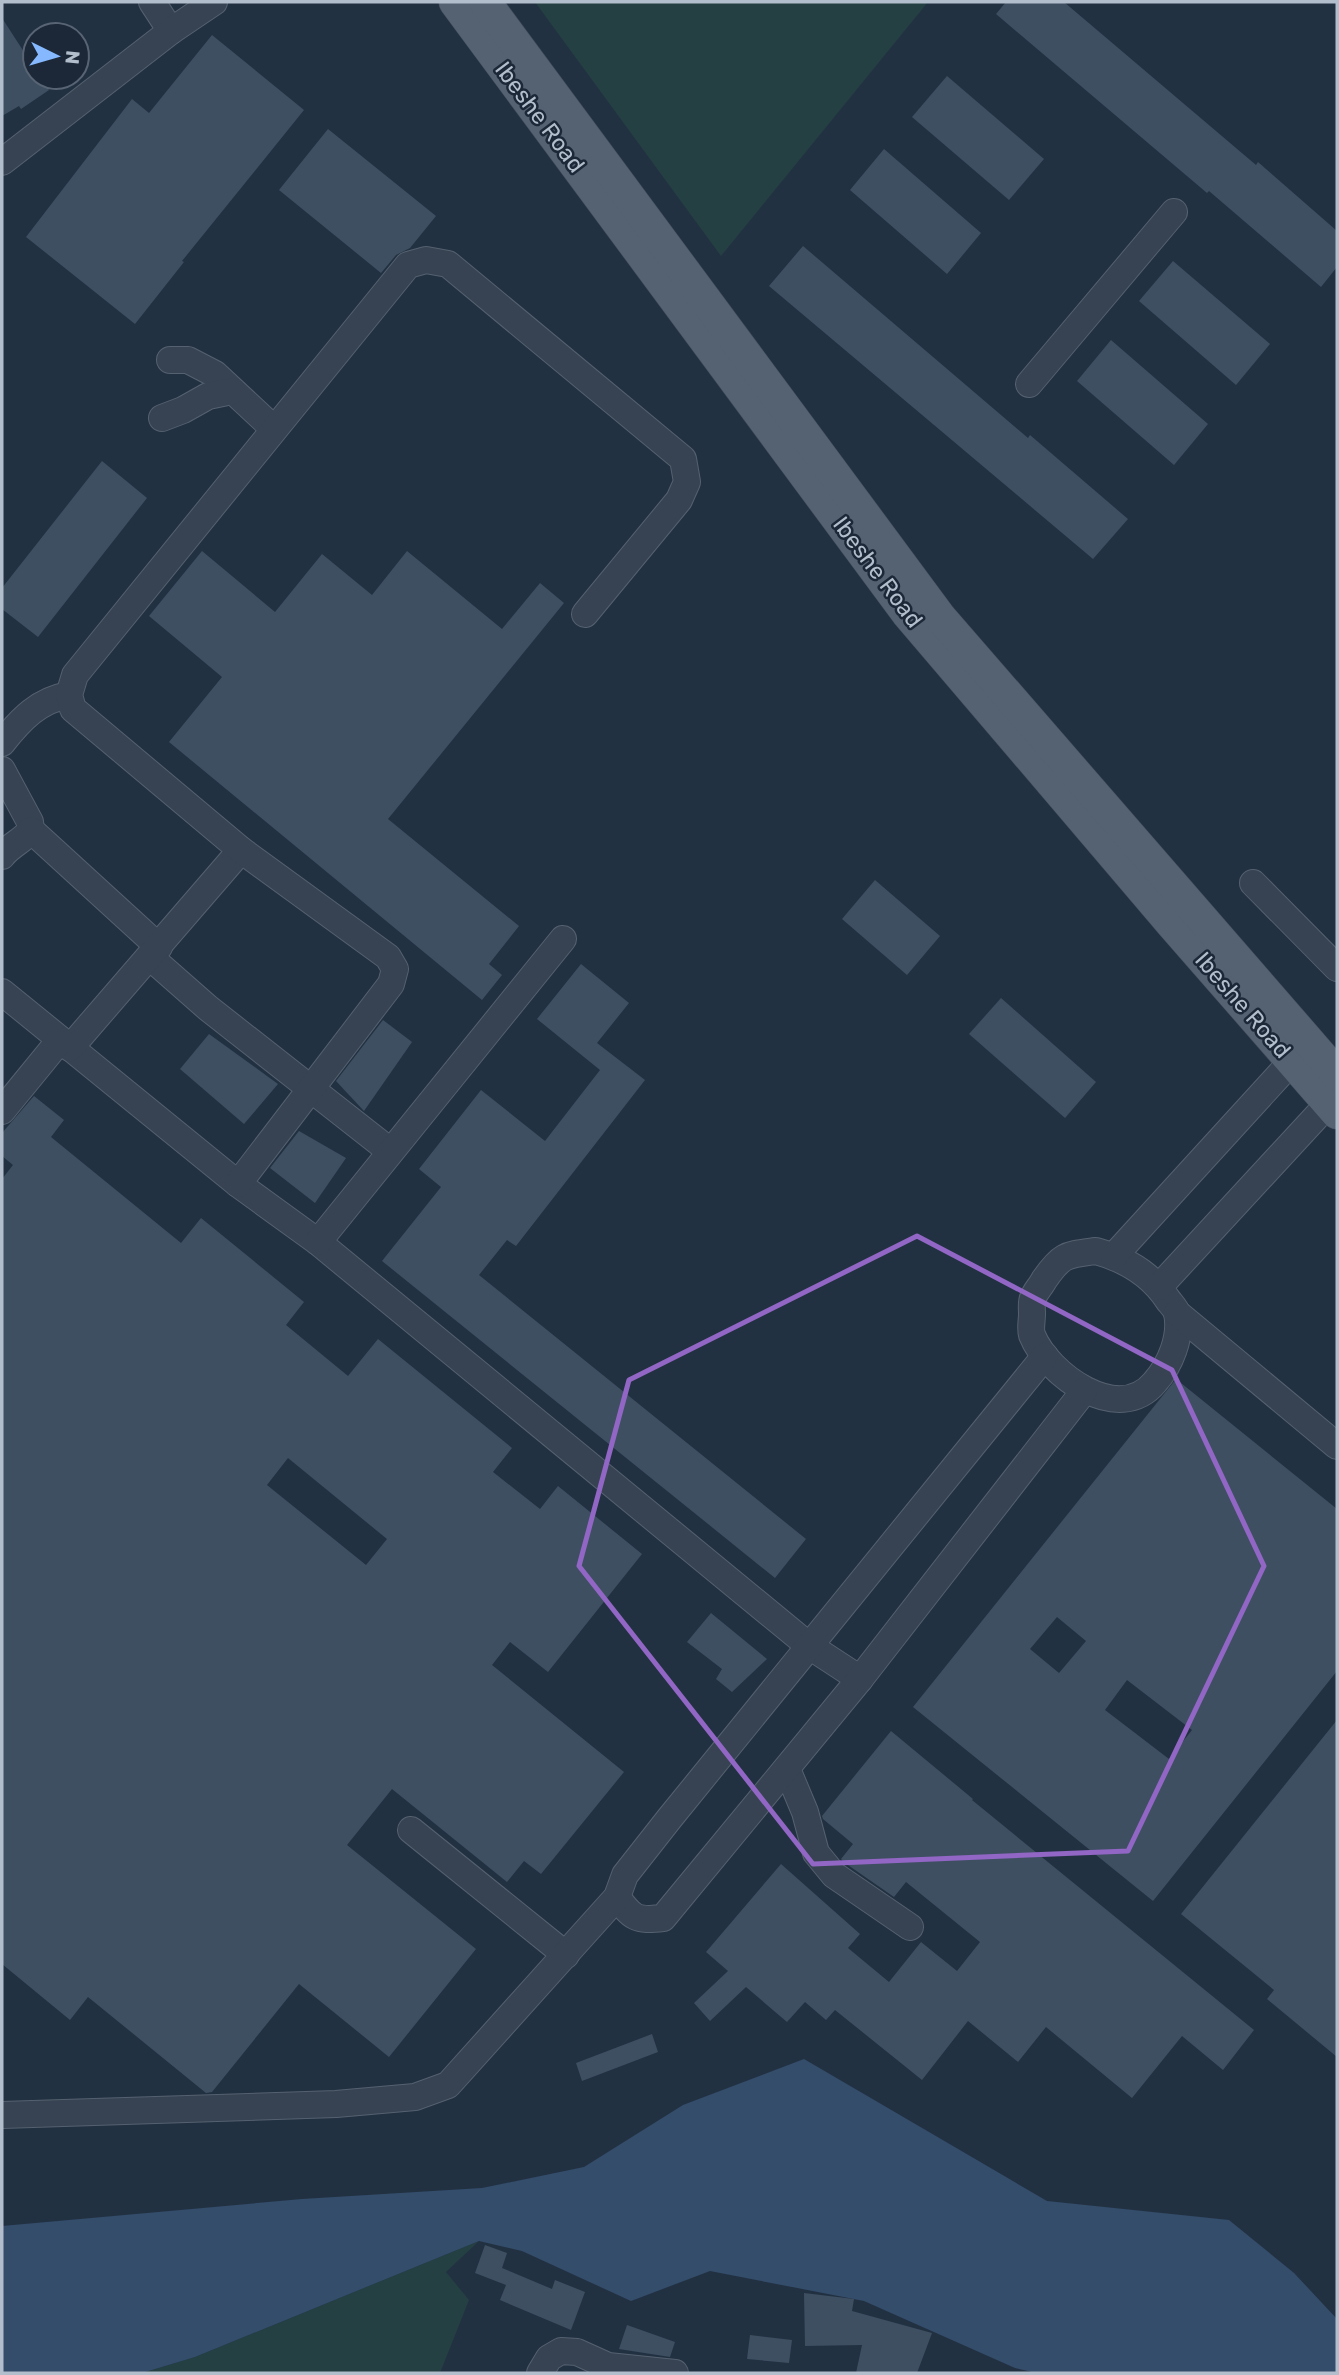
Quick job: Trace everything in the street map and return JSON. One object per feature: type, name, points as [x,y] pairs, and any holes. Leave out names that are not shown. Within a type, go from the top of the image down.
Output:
[{"type":"main road","name":"Ibeshe Road","points":[[456,2],[907,613],[1292,1061],[1334,1096]]},
{"type":"main road","name":"Ibeshe Road","points":[[485,2],[940,617],[1334,1096]]},
{"type":"street","points":[[152,2],[170,31]]},
{"type":"street","points":[[2,162],[170,31],[214,2]]},
{"type":"street","points":[[1029,384],[1174,212]]},
{"type":"street","points":[[238,1184],[391,984],[394,969],[388,957],[241,850],[73,709],[69,695],[75,675],[408,265],[426,260],[448,264],[683,459],[687,482],[679,500],[585,614]]},
{"type":"street","points":[[170,360],[188,360],[215,374],[274,429]]},
{"type":"street","points":[[162,418],[208,396],[232,391]]},
{"type":"street","points":[[2,743],[17,723],[37,707],[53,698],[69,695]]},
{"type":"street","points":[[2,770],[30,822],[30,830],[25,838],[9,847],[2,856]]},
{"type":"street","points":[[30,830],[208,1008],[390,1151]]},
{"type":"street","points":[[2,1111],[154,952],[241,850]]},
{"type":"street","points":[[1253,883],[1337,968]]},
{"type":"street","points":[[318,1241],[563,939]]},
{"type":"street","points":[[2,992],[238,1184],[318,1241],[808,1646],[860,1679]]},
{"type":"street","points":[[1114,1256],[1292,1061]]},
{"type":"street","points":[[1159,1287],[1334,1096]]},
{"type":"street","points":[[1177,1313],[1176,1343],[1165,1371],[1152,1386],[1131,1398],[1108,1397],[1084,1391],[1045,1356],[1031,1333],[1032,1299],[1064,1256],[1096,1251],[1114,1256],[1136,1268],[1159,1287],[1177,1313],[1337,1446]]},
{"type":"street","points":[[2,2115],[336,2104],[415,2096],[448,2085],[617,1897],[625,1875],[1045,1356]]},
{"type":"street","points":[[617,1897],[629,1914],[642,1921],[663,1918],[860,1679],[1084,1391]]},
{"type":"street","points":[[787,1769],[805,1812],[816,1853],[834,1875],[911,1927]]},
{"type":"street","points":[[411,1830],[566,1955]]},
{"type":"street","points":[[540,2373],[549,2358],[561,2351],[576,2352],[608,2366],[676,2373]]},
{"type":"highlighted area","points":[[917,1236],[1172,1370],[1264,1566],[1128,1851],[813,1864],[579,1566],[629,1380]]},
{"type":"green space","points":[[535,2],[928,2],[721,256]]},
{"type":"green space","points":[[479,2241],[446,2272],[469,2300],[440,2373],[142,2373],[195,2357]]},
{"type":"water","points":[[804,2059],[1047,2201],[1229,2220],[1294,2273],[1337,2319],[1337,2373],[1036,2373],[1015,2368],[864,2301],[710,2271],[631,2301],[522,2251],[479,2241],[195,2357],[142,2373],[2,2373],[2,2226],[302,2199],[482,2188],[584,2167],[683,2105]]},
{"type":"building","points":[[1006,2],[1064,2],[1337,231],[1337,267],[1321,287],[996,14]]},
{"type":"building","points":[[2,18],[21,47],[21,91],[48,91],[21,109],[19,106],[2,116]]},
{"type":"building","points":[[212,35],[304,110],[182,261],[184,262],[135,324],[26,237],[132,99],[149,113]]},
{"type":"building","points":[[947,76],[1044,159],[1009,200],[912,117]]},
{"type":"building","points":[[328,129],[436,216],[410,248],[396,255],[381,273],[279,190]]},
{"type":"building","points":[[884,149],[981,233],[947,274],[850,190]]},
{"type":"building","points":[[803,246],[1028,438],[1030,435],[1128,519],[1093,559],[769,286]]},
{"type":"building","points":[[1173,261],[1270,344],[1236,385],[1139,301]]},
{"type":"building","points":[[1111,340],[1208,424],[1174,465],[1077,381]]},
{"type":"building","points":[[102,461],[147,498],[38,637],[2,609],[2,588]]},
{"type":"building","points":[[202,551],[275,612],[322,554],[372,595],[407,551],[502,629],[540,583],[564,603],[388,819],[519,926],[489,964],[502,975],[482,1000],[169,742],[222,677],[149,616]]},
{"type":"building","points":[[875,880],[940,936],[907,975],[842,919]]},
{"type":"building","points":[[581,964],[629,1003],[597,1043],[645,1080],[516,1246],[507,1240],[479,1275],[806,1539],[775,1578],[382,1261],[441,1187],[419,1169],[481,1090],[545,1141],[600,1070],[537,1019]]},
{"type":"building","points":[[1001,998],[1096,1082],[1065,1118],[969,1034]]},
{"type":"building","points":[[383,1020],[412,1042],[364,1111],[336,1081]]},
{"type":"building","points":[[209,1034],[278,1084],[244,1124],[180,1069]]},
{"type":"building","points":[[34,1096],[64,1120],[51,1137],[181,1243],[201,1218],[304,1302],[286,1325],[348,1376],[378,1339],[512,1448],[493,1472],[540,1509],[558,1486],[642,1554],[548,1672],[510,1642],[492,1665],[624,1772],[541,1874],[524,1861],[507,1882],[392,1789],[347,1845],[476,1949],[389,2057],[299,1984],[212,2092],[206,2093],[88,1997],[70,2020],[2,1964],[2,1179],[13,1165],[2,1156],[2,1133]],"holes":[[[288,1458],[387,1539],[366,1565],[267,1485]]]},
{"type":"building","points":[[299,1131],[346,1158],[315,1203],[270,1168]]},
{"type":"building","points":[[1176,1379],[1337,1509],[1337,1671],[1153,1901],[913,1707]],"holes":[[[1057,1617],[1086,1641],[1059,1673],[1030,1649]],[[1127,1680],[1192,1730],[1169,1759],[1105,1710]]]},
{"type":"building","points":[[711,1613],[767,1659],[732,1692],[716,1679],[722,1669],[687,1642]]},
{"type":"building","points":[[1337,1720],[1337,2057],[1267,1999],[1274,1990],[1181,1914]]},
{"type":"building","points":[[891,1731],[1254,2030],[1223,2070],[1182,2036],[1132,2098],[1046,2027],[1018,2062],[968,2021],[922,2080],[835,2010],[826,2020],[805,2002],[787,2022],[746,1987],[710,2021],[694,2003],[728,1971],[706,1952],[781,1864],[860,1934],[848,1948],[889,1982],[921,1942],[957,1971],[980,1942],[906,1882],[894,1897],[845,1863],[841,1859],[853,1844],[823,1819],[822,1816]]},
{"type":"building","points":[[652,2034],[658,2052],[582,2081],[576,2063]]},
{"type":"building","points":[[485,2245],[507,2253],[502,2268],[552,2289],[555,2280],[585,2292],[571,2330],[500,2300],[506,2285],[475,2273]]},
{"type":"building","points":[[804,2293],[854,2299],[852,2311],[932,2333],[917,2373],[856,2373],[862,2345],[805,2346]]},
{"type":"building","points":[[627,2325],[675,2342],[670,2357],[619,2349]]},
{"type":"building","points":[[750,2335],[792,2340],[789,2363],[747,2359]]}]
